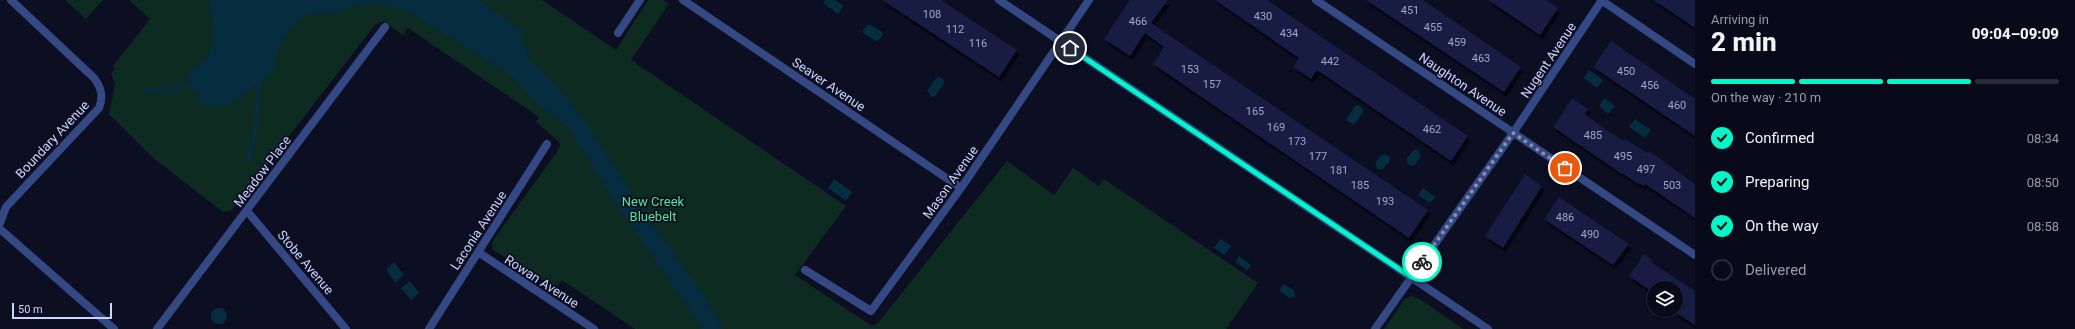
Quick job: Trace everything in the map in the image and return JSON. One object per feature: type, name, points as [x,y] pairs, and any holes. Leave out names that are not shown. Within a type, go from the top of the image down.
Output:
[{"type":"street","name":"Boundary Avenue","points":[[0,222],[6,207],[99,108],[102,101],[101,90],[94,78],[11,0]]},
{"type":"street","points":[[618,33],[640,0]]},
{"type":"street","name":"Seaver Avenue","points":[[683,0],[961,188]]},
{"type":"street","points":[[999,0],[1488,329]]},
{"type":"street","name":"Mason Avenue","points":[[805,270],[871,311],[961,188],[1089,0]]},
{"type":"street","name":"Naughton Avenue","points":[[1316,0],[1695,256]]},
{"type":"street","points":[[1602,0],[1695,64]]},
{"type":"street","name":"Nugent Avenue","points":[[1375,329],[1513,133],[1602,0]]},
{"type":"street","name":"Meadow Place","points":[[157,329],[385,27]]},
{"type":"street","name":"Laconia Avenue","points":[[428,329],[547,144]]},
{"type":"street","name":"Stobe Avenue","points":[[247,211],[346,329]]},
{"type":"street","points":[[0,229],[110,328]]},
{"type":"street","name":"Rowan Avenue","points":[[478,252],[594,329]]},
{"type":"green space","points":[[65,0],[103,0],[86,19]]},
{"type":"green space","name":"New Creek Bluebelt","points":[[129,0],[542,0],[616,50],[648,0],[663,0],[669,4],[631,60],[846,206],[795,275],[872,326],[878,323],[1007,161],[1054,195],[1073,168],[1099,186],[1104,179],[1258,283],[1226,329],[635,329],[562,280],[556,288],[493,250],[492,243],[496,236],[557,152],[560,146],[559,142],[536,122],[539,117],[408,28],[403,35],[383,21],[375,25],[231,211],[223,212],[152,157],[109,114],[115,84],[111,74],[115,69],[113,66],[150,19]]},
{"type":"green space","points":[[1411,296],[1420,299],[1463,329],[1384,329],[1405,299]]},
{"type":"water","points":[[209,0],[478,0],[519,28],[529,60],[547,76],[586,121],[640,207],[702,292],[723,329],[702,329],[609,193],[569,128],[537,103],[511,75],[411,13],[383,4],[355,6],[332,14],[304,16],[292,27],[280,43],[275,70],[240,97],[223,106],[203,106],[187,80],[192,68],[206,57],[212,44],[214,29]]},
{"type":"water","points":[[826,0],[835,0],[844,6],[838,14],[823,3]]},
{"type":"water","points":[[868,25],[871,25],[882,32],[883,35],[879,40],[876,41],[863,33],[863,30]]},
{"type":"water","points":[[1589,70],[1603,80],[1597,88],[1584,78]]},
{"type":"water","points":[[939,77],[944,80],[944,84],[935,96],[932,97],[927,91],[936,78]]},
{"type":"water","points":[[1604,98],[1615,106],[1608,114],[1599,105]]},
{"type":"water","points":[[1358,105],[1363,109],[1363,112],[1354,125],[1346,120],[1355,106]]},
{"type":"water","points":[[1635,119],[1651,130],[1645,138],[1629,127]]},
{"type":"water","points":[[1414,150],[1418,150],[1421,156],[1415,165],[1411,166],[1407,163],[1407,158]]},
{"type":"water","points":[[1385,154],[1390,157],[1389,162],[1383,169],[1377,169],[1375,163],[1381,155]]},
{"type":"water","points":[[834,179],[852,192],[846,201],[828,188]]},
{"type":"water","points":[[1423,188],[1435,197],[1430,203],[1418,195]]},
{"type":"water","points":[[1220,239],[1231,246],[1225,255],[1214,248]]},
{"type":"water","points":[[1239,256],[1251,265],[1247,270],[1235,262]]},
{"type":"water","points":[[394,262],[404,275],[395,283],[386,269]]},
{"type":"water","points":[[410,281],[419,293],[411,300],[401,288]]},
{"type":"water","points":[[1282,285],[1286,285],[1294,291],[1295,297],[1289,298],[1280,291]]},
{"type":"water","points":[[216,308],[222,308],[227,313],[225,322],[222,324],[216,324],[211,319],[211,313]]},
{"type":"building","points":[[882,0],[941,0],[1017,50],[999,77]]},
{"type":"building","points":[[1130,0],[1168,0],[1151,23],[1428,210],[1409,238],[1153,64],[1164,47],[1145,33],[1130,56],[1104,39]]},
{"type":"building","points":[[1215,0],[1267,0],[1468,136],[1451,161],[1317,70],[1311,79],[1293,67],[1299,58]]},
{"type":"building","points":[[1366,0],[1423,0],[1521,67],[1504,92]]},
{"type":"building","points":[[1488,0],[1546,0],[1558,8],[1540,35]]},
{"type":"building","points":[[1653,0],[1695,0],[1695,28],[1673,13]]},
{"type":"building","points":[[1611,41],[1695,99],[1695,136],[1593,67]]},
{"type":"building","points":[[1572,98],[1588,109],[1585,114],[1605,129],[1624,141],[1625,139],[1647,153],[1649,151],[1695,184],[1695,218],[1645,184],[1644,186],[1639,183],[1638,184],[1622,174],[1553,127]]},
{"type":"building","points":[[1525,174],[1542,186],[1503,248],[1485,236]]},
{"type":"building","points":[[1559,197],[1629,244],[1613,265],[1544,219]]},
{"type":"building","points":[[1644,254],[1653,260],[1651,262],[1680,281],[1647,281],[1647,288],[1629,276]]},
{"type":"building","points":[[1683,283],[1695,291],[1695,325],[1682,317]]},
{"type":"waterway","points":[[248,160],[254,139],[260,77]]},
{"type":"waterway","points":[[147,91],[168,90],[197,85]]},
{"type":"way so far","points":[[1422,262],[1513,133],[1565,168]]},
{"type":"route","points":[[1070,48],[1411,277],[1422,262]]}]
